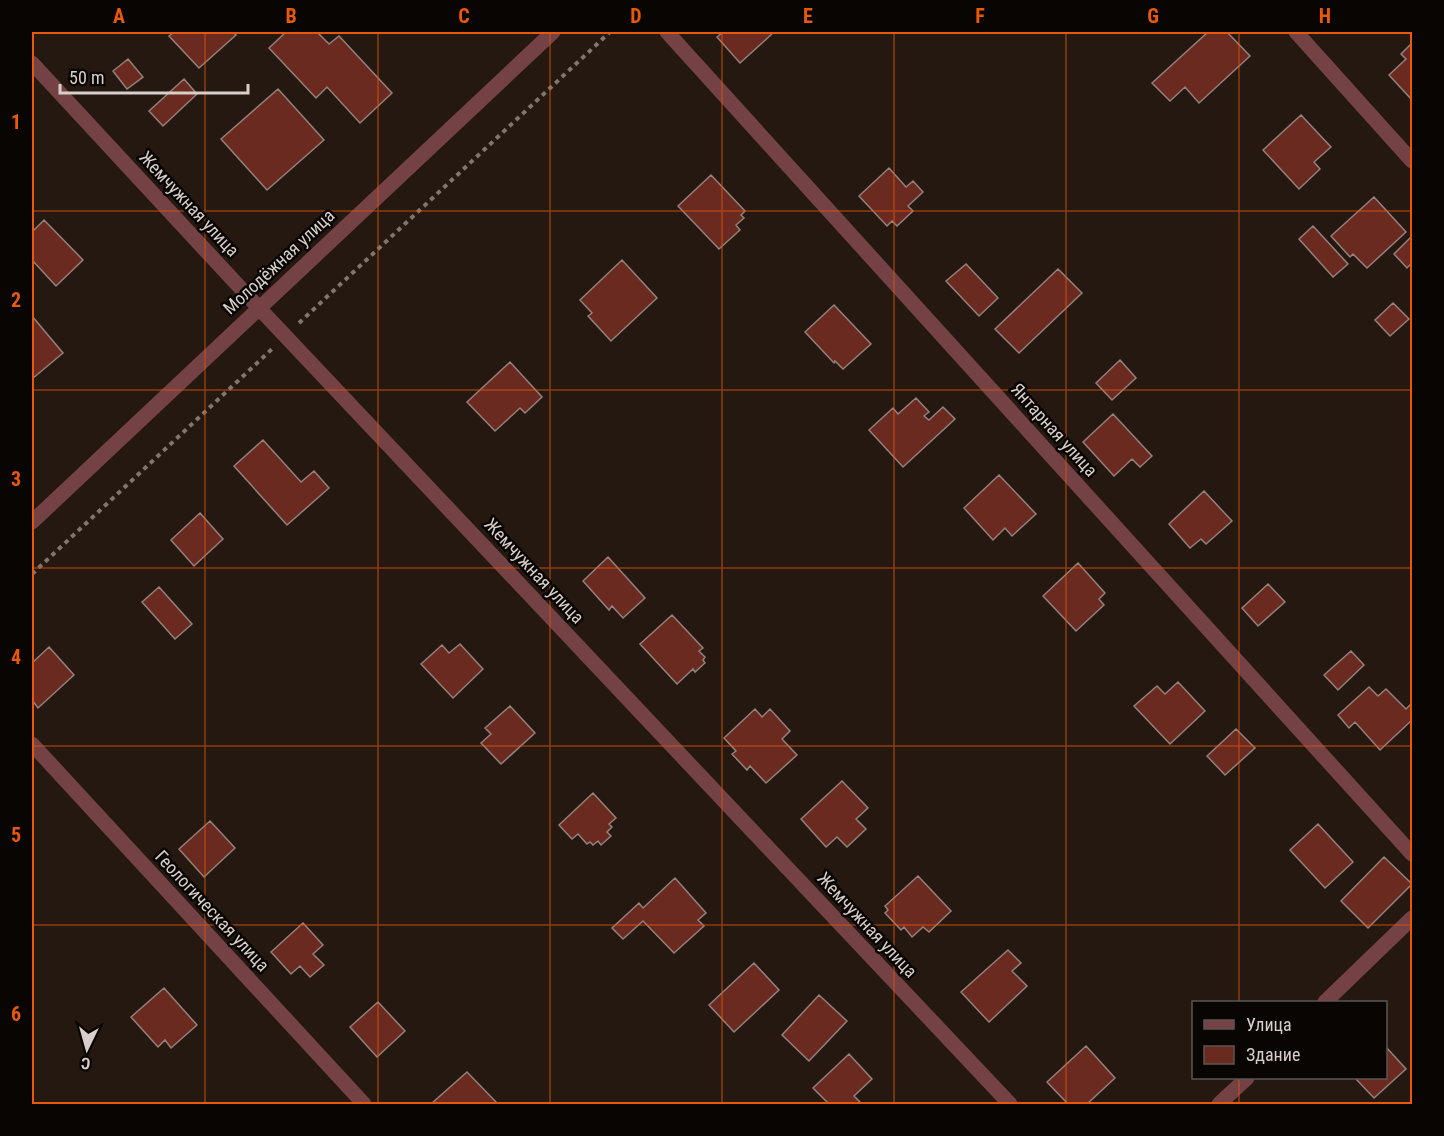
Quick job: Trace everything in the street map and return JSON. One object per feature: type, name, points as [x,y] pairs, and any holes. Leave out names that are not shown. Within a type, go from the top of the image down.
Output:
[{"type":"street","name":"Молодёжная улица","points":[[32,522],[553,32]]},
{"type":"street","name":"Янтарная улица","points":[[667,32],[1413,855]]},
{"type":"street","points":[[1296,32],[1413,161]]},
{"type":"street","name":"Жемчужная улица","points":[[32,63],[285,336],[1010,1104]]},
{"type":"street","name":"Геологическая улица","points":[[32,744],[364,1104]]},
{"type":"street","points":[[1325,1001],[1413,918]]},
{"type":"street","points":[[1219,1104],[1245,1079]]},
{"type":"path","points":[[32,574],[610,32]]},
{"type":"building","points":[[174,32],[233,32],[236,35],[199,68],[169,36]]},
{"type":"building","points":[[286,32],[317,32],[329,44],[339,36],[392,93],[360,123],[327,87],[316,98],[269,48]]},
{"type":"building","points":[[723,32],[773,33],[740,63],[717,37]]},
{"type":"building","points":[[1208,32],[1227,32],[1250,56],[1199,103],[1185,87],[1170,101],[1152,83]]},
{"type":"building","points":[[1412,43],[1412,100],[1389,75],[1406,59],[1401,54]]},
{"type":"building","points":[[128,59],[143,77],[127,89],[113,71]]},
{"type":"building","points":[[184,79],[197,94],[163,126],[149,111]]},
{"type":"building","points":[[278,89],[324,140],[267,190],[221,139]]},
{"type":"building","points":[[1301,115],[1331,147],[1314,162],[1320,169],[1299,189],[1263,150]]},
{"type":"building","points":[[889,168],[906,187],[913,181],[923,192],[908,206],[913,211],[897,226],[892,221],[887,226],[859,196]]},
{"type":"building","points":[[711,175],[745,211],[741,215],[744,218],[736,225],[740,230],[719,249],[678,206]]},
{"type":"building","points":[[1374,197],[1406,232],[1367,268],[1353,254],[1350,257],[1331,236]]},
{"type":"building","points":[[44,220],[83,260],[56,286],[32,260],[32,232]]},
{"type":"building","points":[[1313,226],[1348,264],[1333,277],[1299,239]]},
{"type":"building","points":[[1412,236],[1412,263],[1407,268],[1394,254]]},
{"type":"building","points":[[622,260],[657,298],[611,341],[588,316],[592,313],[580,300]]},
{"type":"building","points":[[966,264],[998,298],[979,316],[946,281]]},
{"type":"building","points":[[1058,269],[1082,293],[1019,353],[995,329]]},
{"type":"building","points":[[1393,303],[1409,319],[1390,336],[1375,320]]},
{"type":"building","points":[[834,305],[871,344],[843,369],[835,361],[834,363],[805,332]]},
{"type":"building","points":[[32,316],[63,353],[32,379]]},
{"type":"building","points":[[1120,360],[1136,378],[1112,400],[1096,383]]},
{"type":"building","points":[[510,362],[542,397],[525,413],[520,408],[495,431],[467,402]]},
{"type":"building","points":[[916,398],[929,412],[924,416],[929,420],[943,407],[955,419],[903,467],[869,430],[893,408],[898,414]]},
{"type":"building","points":[[1113,414],[1152,456],[1140,467],[1132,459],[1114,476],[1083,442]]},
{"type":"building","points":[[263,440],[301,482],[314,471],[329,488],[287,525],[234,466]]},
{"type":"building","points":[[999,475],[1036,514],[1012,536],[1005,528],[993,540],[964,508]]},
{"type":"building","points":[[1204,491],[1232,521],[1206,544],[1201,539],[1190,548],[1169,524]]},
{"type":"building","points":[[200,513],[223,539],[194,566],[171,540]]},
{"type":"building","points":[[608,557],[645,598],[623,618],[612,606],[609,610],[583,581]]},
{"type":"building","points":[[1078,563],[1105,593],[1099,599],[1104,605],[1076,631],[1043,596]]},
{"type":"building","points":[[1268,584],[1285,602],[1258,626],[1242,608]]},
{"type":"building","points":[[159,587],[192,624],[175,639],[142,602]]},
{"type":"building","points":[[672,615],[703,648],[699,651],[705,657],[703,660],[705,663],[695,672],[693,669],[677,684],[640,644]]},
{"type":"building","points":[[460,644],[483,669],[453,698],[421,664],[442,645],[449,653]]},
{"type":"building","points":[[49,647],[74,675],[38,708],[32,700],[32,663]]},
{"type":"building","points":[[1351,651],[1364,665],[1338,690],[1324,675]]},
{"type":"building","points":[[1178,682],[1205,711],[1170,744],[1134,706],[1157,686],[1165,694]]},
{"type":"building","points":[[1369,687],[1378,696],[1386,689],[1406,709],[1412,703],[1412,720],[1380,750],[1355,722],[1349,728],[1338,715]]},
{"type":"building","points":[[510,706],[535,733],[501,764],[481,743],[491,734],[485,728]]},
{"type":"building","points":[[755,709],[762,717],[770,709],[790,731],[782,739],[797,755],[766,783],[750,766],[747,770],[732,754],[736,751],[724,738]]},
{"type":"building","points":[[1236,729],[1255,748],[1225,775],[1207,756]]},
{"type":"building","points":[[842,781],[868,808],[856,819],[866,829],[847,847],[837,837],[826,847],[801,819]]},
{"type":"building","points":[[593,793],[616,818],[609,824],[612,827],[607,832],[611,836],[601,845],[598,841],[593,845],[590,842],[587,844],[578,834],[572,839],[559,825]]},
{"type":"building","points":[[210,821],[235,848],[204,877],[179,849]]},
{"type":"building","points":[[1318,824],[1353,862],[1325,888],[1290,850]]},
{"type":"building","points":[[1384,857],[1412,884],[1368,928],[1341,901]]},
{"type":"building","points":[[918,876],[951,911],[929,932],[923,927],[912,937],[904,927],[901,930],[885,913],[888,910],[885,906]]},
{"type":"building","points":[[675,878],[706,913],[698,920],[704,926],[674,953],[643,921],[623,939],[612,928],[639,903],[643,908]]},
{"type":"building","points":[[303,923],[323,945],[313,954],[324,965],[310,977],[300,966],[291,974],[271,952]]},
{"type":"building","points":[[1008,950],[1021,963],[1012,971],[1027,986],[989,1022],[961,992]]},
{"type":"building","points":[[754,963],[779,990],[734,1032],[709,1005]]},
{"type":"building","points":[[164,988],[197,1025],[171,1048],[165,1040],[158,1047],[131,1017]]},
{"type":"building","points":[[819,995],[847,1021],[809,1061],[782,1035]]},
{"type":"building","points":[[378,1002],[405,1031],[377,1057],[350,1027]]},
{"type":"building","points":[[1086,1046],[1115,1078],[1087,1104],[1068,1104],[1047,1082]]},
{"type":"building","points":[[1387,1048],[1406,1069],[1374,1098],[1356,1079],[1387,1079]]},
{"type":"building","points":[[849,1054],[872,1079],[854,1096],[862,1104],[829,1104],[813,1088]]},
{"type":"building","points":[[467,1072],[497,1103],[431,1104]]}]
